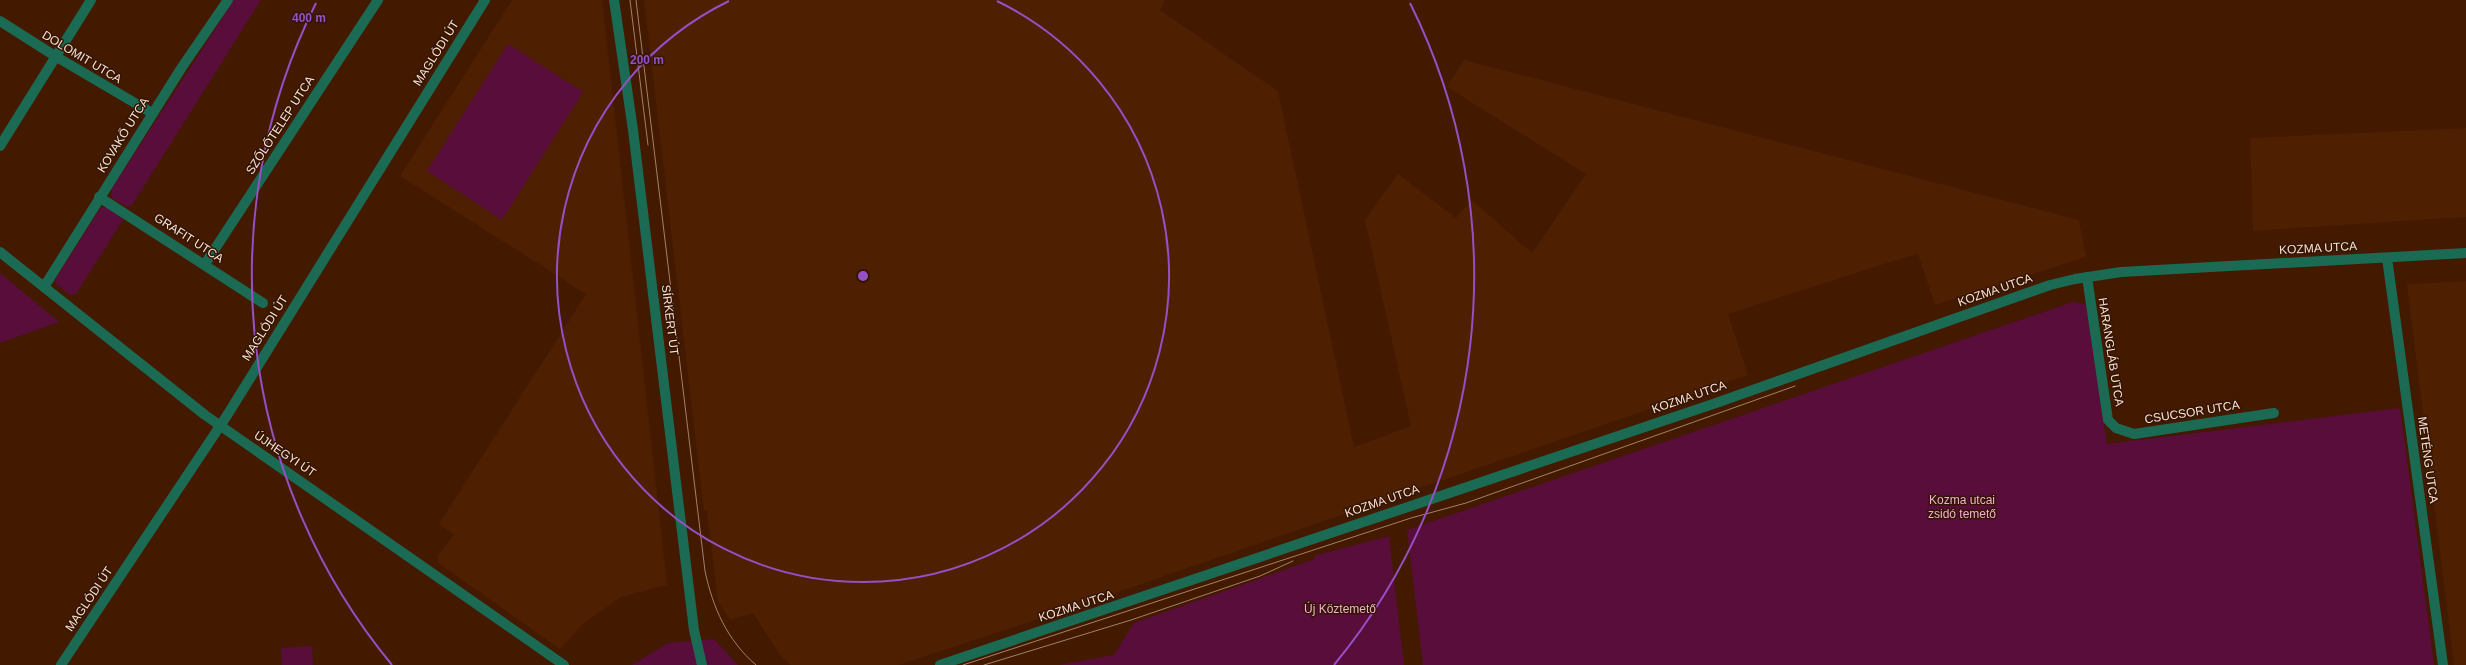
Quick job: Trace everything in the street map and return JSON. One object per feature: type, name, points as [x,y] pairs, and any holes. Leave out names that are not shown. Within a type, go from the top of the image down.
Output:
[{"type":"street","points":[[0,146],[91,0]]},
{"type":"street","name":"KOVAKŐ UTCA","points":[[44,287],[152,113],[228,0]]},
{"type":"street","name":"SZŐLŐTELEP UTCA","points":[[205,264],[378,0]]},
{"type":"street","name":"MAGLÓDI ÚT","points":[[61,665],[220,426],[485,0]]},
{"type":"street","name":"SÍRKERT ÚT","points":[[614,0],[633,130],[696,645],[696,665]]},
{"type":"street","name":"DOLOMIT UTCA","points":[[0,21],[55,56],[152,113]]},
{"type":"street","name":"GRAFIT UTCA","points":[[99,197],[263,302]]},
{"type":"street","name":"ÚJHEGYI ÚT","points":[[0,252],[220,426],[564,665]]},
{"type":"street","name":"KOZMA UTCA","points":[[940,665],[1716,402],[2032,291],[2087,277],[2121,272],[2466,253]]},
{"type":"street","name":"METÉNG UTCA","points":[[2387,258],[2444,665]]},
{"type":"street","name":"HARANGLÁB UTCA","points":[[2087,277],[2108,420],[2116,428]]},
{"type":"street","name":"CSUCSOR UTCA","points":[[2116,428],[2134,434],[2274,413]]},
{"type":"street","name":"SÍRKERT ÚT","points":[[696,645],[702,665]]},
{"type":"shaded area","points":[[512,0],[602,0],[667,585],[621,597],[584,623],[560,649],[438,563],[438,555],[454,535],[439,524],[586,294],[400,176]]},
{"type":"shaded area","points":[[644,0],[1165,0],[1160,10],[1278,91],[1354,447],[1411,426],[1365,220],[1398,174],[1456,218],[1472,200],[1532,253],[1586,174],[1447,87],[1464,60],[2079,220],[2086,257],[1935,305],[1918,254],[1903,258],[1728,314],[1748,375],[1051,615],[898,665],[791,665],[780,655],[753,613],[730,620],[718,601],[707,511],[704,511]]},
{"type":"shaded area","points":[[2466,128],[2466,217],[2253,231],[2250,138]]},
{"type":"shaded area","points":[[2466,281],[2466,665],[2454,665],[2407,284]]},
{"type":"green space","points":[[234,0],[261,0],[132,205],[127,207],[112,198],[111,190]]},
{"type":"green space","points":[[508,44],[583,92],[502,220],[427,171]]},
{"type":"green space","points":[[101,207],[107,207],[124,218],[76,294],[70,295],[56,284],[55,280]]},
{"type":"green space","points":[[0,273],[59,322],[0,343]]},
{"type":"green space","name":"Kozma utcai zsidó temető","points":[[2073,302],[2086,305],[2107,444],[2400,408],[2434,665],[1423,665],[1407,530]]},
{"type":"green space","name":"Új Köztemető","points":[[1389,536],[1404,665],[1059,665],[1114,655],[1134,623],[1315,559],[1314,556]]},
{"type":"green space","points":[[714,639],[738,665],[632,665],[668,643]]},
{"type":"green space","points":[[312,646],[313,665],[282,665],[281,648]]},
{"type":"tram line","points":[[630,0],[648,145]]},
{"type":"tram line","points":[[636,0],[705,571],[712,598],[729,634],[756,665]]},
{"type":"tram line","points":[[963,665],[1411,518],[1466,503],[1795,386]]},
{"type":"tram line","points":[[984,665],[1131,620],[1260,576],[1293,561]]}]
